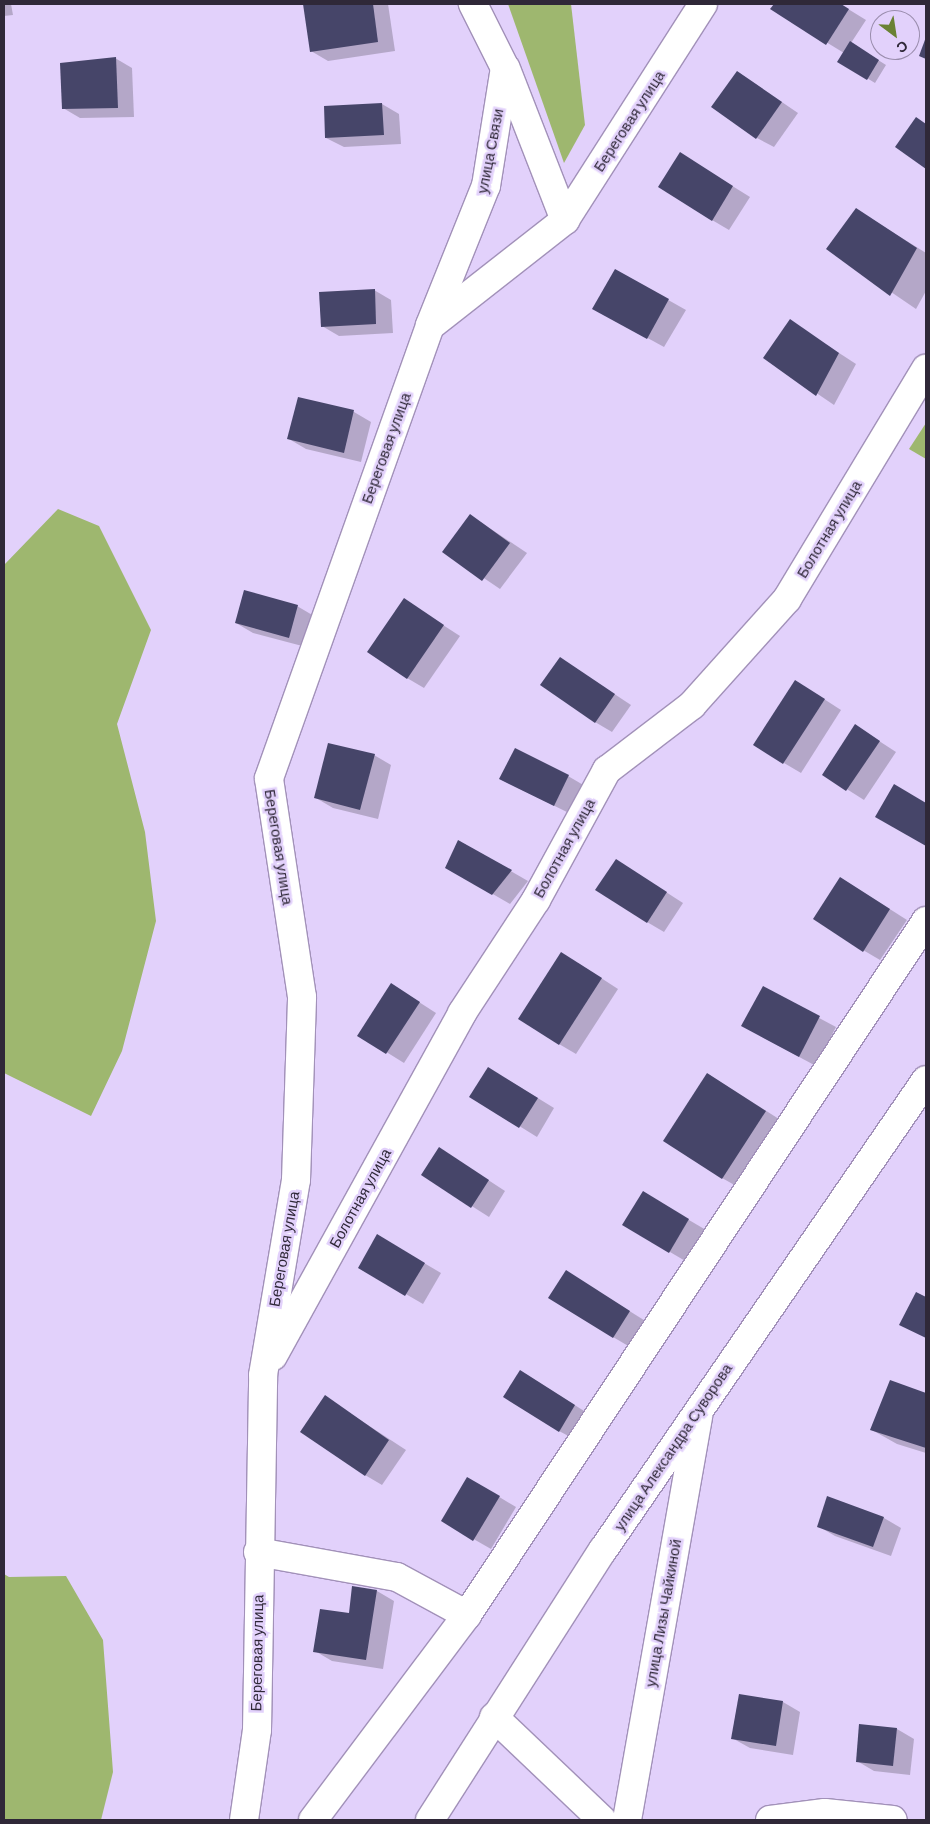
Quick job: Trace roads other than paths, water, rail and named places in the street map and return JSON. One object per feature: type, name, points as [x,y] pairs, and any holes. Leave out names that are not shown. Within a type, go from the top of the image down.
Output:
[{"type":"street","points":[[473,4],[505,68],[565,220]]},
{"type":"street","name":"Береговая улица","points":[[244,1820],[257,1730],[258,1552],[263,1375],[296,1180],[302,997],[268,778],[430,326],[565,220],[703,4]]},
{"type":"street","name":"улица Связи","points":[[430,326],[486,186],[505,68]]},
{"type":"street","name":"Болотная улица","points":[[263,1375],[462,1013],[536,900],[606,770],[692,705],[787,599],[926,369]]},
{"type":"street","points":[[313,1820],[467,1615],[926,921]]},
{"type":"street","name":"улица Александра Суворова","points":[[430,1820],[494,1717],[700,1406],[926,1080]]},
{"type":"street","name":"улица Лизы Чайкиной","points":[[627,1820],[700,1406]]},
{"type":"street","points":[[258,1552],[397,1576],[467,1615]]},
{"type":"street","points":[[494,1717],[602,1820]]},
{"type":"street","points":[[770,1820],[824,1813],[894,1820]]}]
